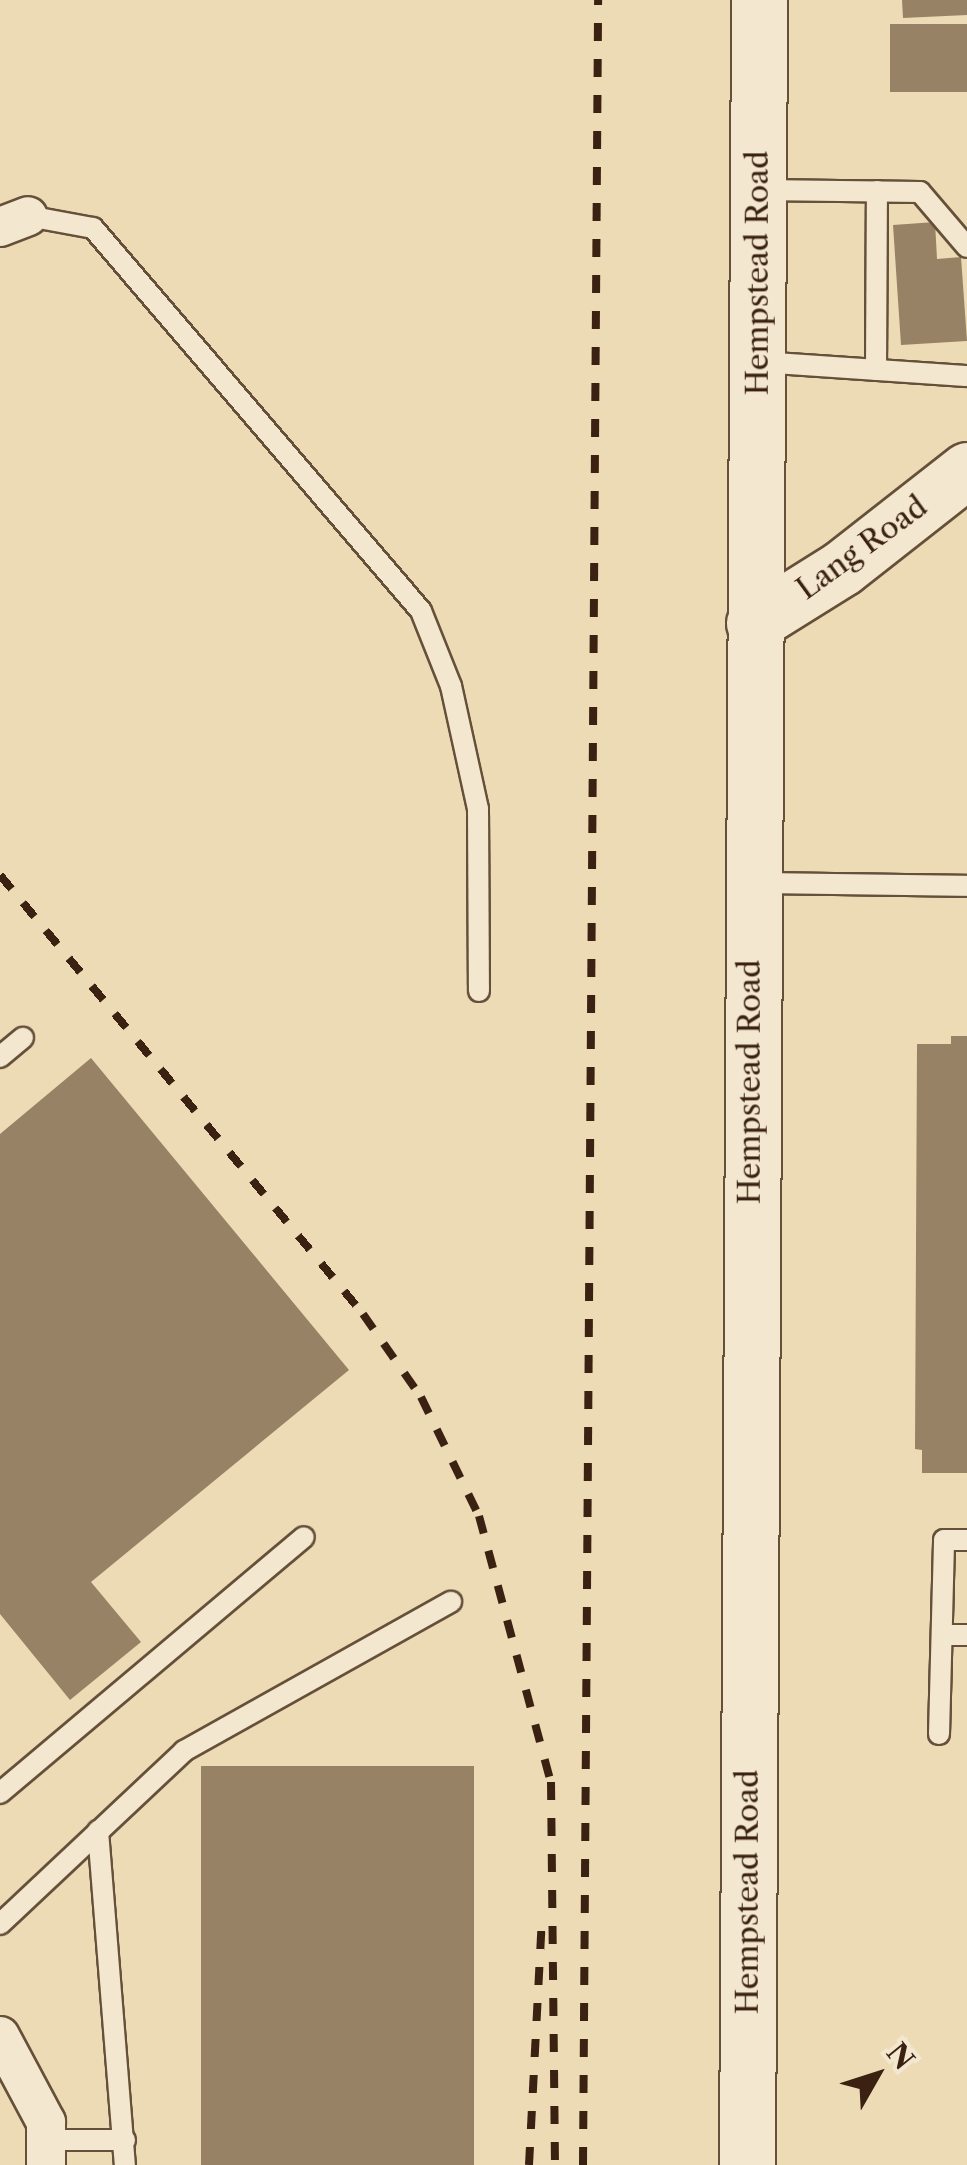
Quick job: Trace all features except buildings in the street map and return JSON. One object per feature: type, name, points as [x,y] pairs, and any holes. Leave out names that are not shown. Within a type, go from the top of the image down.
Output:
[{"type":"main road","name":"Hempstead Road","points":[[747,2165],[750,883],[759,0]]},
{"type":"main road","name":"Lang Road","points":[[754,622],[842,568],[967,470]]},
{"type":"street","points":[[0,2036],[46,2122],[46,2152]]},
{"type":"lane","points":[[758,190],[920,192],[967,247]]},
{"type":"lane","points":[[876,370],[877,191]]},
{"type":"lane","points":[[14,222],[93,228],[421,611],[452,686],[478,809],[479,992]]},
{"type":"lane","points":[[758,362],[967,376]]},
{"type":"lane","points":[[750,883],[967,886]]},
{"type":"lane","points":[[0,1057],[23,1038]]},
{"type":"lane","points":[[0,1793],[304,1536]]},
{"type":"lane","points":[[939,1734],[944,1540],[967,1540]]},
{"type":"lane","points":[[0,1924],[184,1751],[451,1602]]},
{"type":"lane","points":[[942,1635],[967,1635]]},
{"type":"lane","points":[[98,1832],[125,2165]]},
{"type":"lane","points":[[46,2152],[125,2140]]},
{"type":"railway","points":[[583,2165],[598,0]]},
{"type":"railway","points":[[0,875],[363,1314],[421,1397],[479,1516],[551,1782],[555,2165]]},
{"type":"railway","points":[[529,2165],[542,1921]]}]
